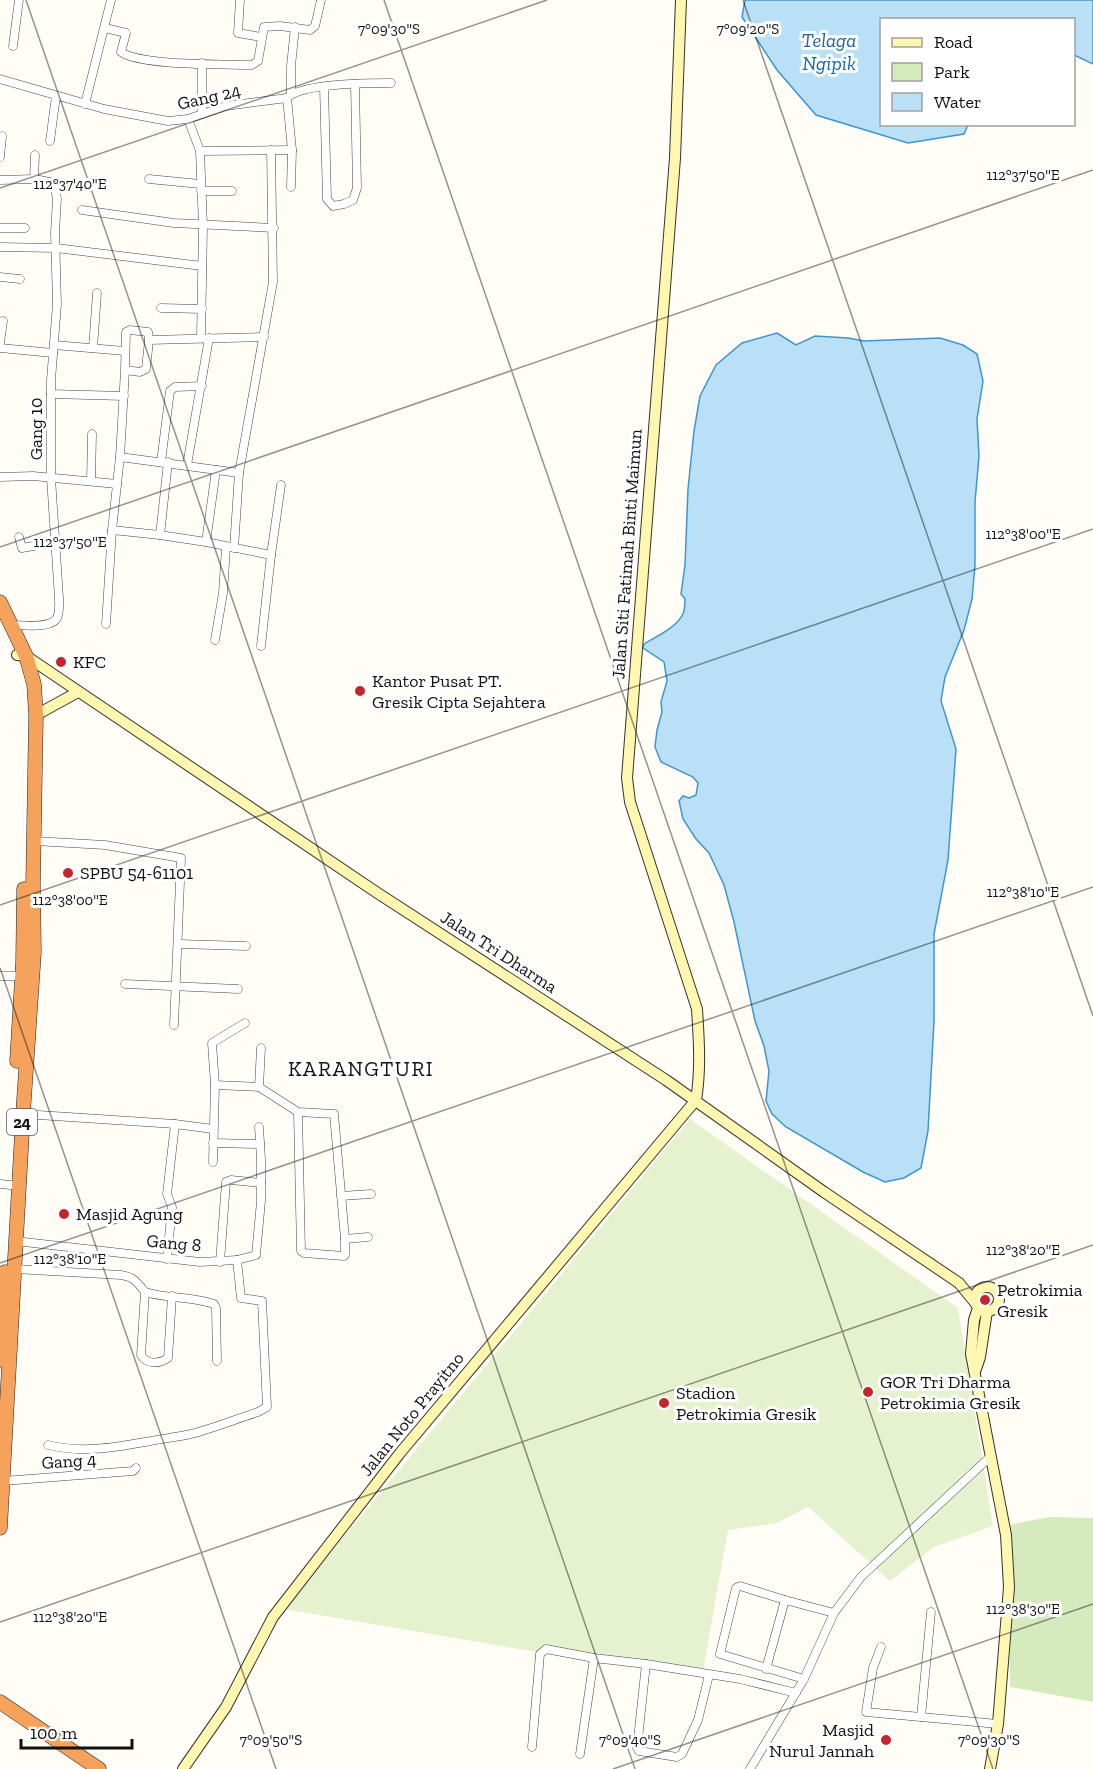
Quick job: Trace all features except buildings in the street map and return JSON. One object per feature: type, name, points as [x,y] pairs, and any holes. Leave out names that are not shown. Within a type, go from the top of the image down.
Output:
[{"type":"highway","name":"24","points":[[0,602],[3,620],[22,656],[26,695],[32,716],[34,841],[34,952],[16,1240],[1,1330],[0,1360]]},
{"type":"highway","name":"24","points":[[0,1528],[10,1268],[5,1185],[22,976],[32,716]]},
{"type":"highway","points":[[0,1702],[99,1769]]},
{"type":"street","points":[[13,45],[19,0]]},
{"type":"street","points":[[85,104],[111,0]]},
{"type":"street","points":[[240,0],[238,33],[261,37]]},
{"type":"street","points":[[105,28],[126,33],[122,54],[152,60],[256,64],[265,26],[295,27],[309,31],[314,28],[321,0]]},
{"type":"street","name":"Jalan Siti Fatimah Binti Maimun","points":[[681,0],[675,158],[627,778],[630,802],[697,1009],[700,1041],[696,1100]]},
{"type":"street","points":[[291,187],[292,150],[289,96],[295,27]]},
{"type":"street","points":[[202,63],[202,114]]},
{"type":"street","name":"Gang 24","points":[[0,79],[85,104],[168,121],[188,119],[225,106],[289,96],[301,90],[391,83]]},
{"type":"street","points":[[324,87],[327,199],[333,206],[353,200],[357,188],[355,84]]},
{"type":"street","points":[[50,141],[56,96]]},
{"type":"street","points":[[187,465],[202,386],[205,338],[202,309],[203,226],[200,151],[188,119]]},
{"type":"street","points":[[0,158],[2,136]]},
{"type":"street","points":[[215,640],[239,473],[273,282],[272,150]]},
{"type":"street","points":[[200,151],[292,150]]},
{"type":"street","points":[[0,180],[34,179],[35,155]]},
{"type":"street","name":"Gang 10","points":[[3,620],[48,625],[56,620],[58,615],[59,598],[51,477],[51,394],[57,304],[55,233],[57,198],[54,186],[50,182],[34,179]]},
{"type":"street","points":[[149,180],[232,191]]},
{"type":"street","points":[[82,210],[203,226],[274,228]]},
{"type":"street","points":[[0,228],[25,228]]},
{"type":"street","points":[[0,247],[56,248],[202,266]]},
{"type":"street","points":[[0,277],[20,279]]},
{"type":"street","points":[[93,348],[97,292]]},
{"type":"street","points":[[161,308],[202,309]]},
{"type":"street","points":[[0,343],[3,321]]},
{"type":"street","points":[[106,624],[124,396],[125,334],[127,331],[148,332],[146,369],[140,372],[125,370]]},
{"type":"street","points":[[149,340],[264,337]]},
{"type":"street","points":[[0,348],[93,348],[125,351]]},
{"type":"street","points":[[160,535],[170,391],[175,387],[202,386]]},
{"type":"street","points":[[51,394],[124,396]]},
{"type":"street","points":[[91,482],[92,434]]},
{"type":"street","points":[[120,457],[239,473]]},
{"type":"street","points":[[206,542],[216,470]]},
{"type":"street","points":[[0,477],[51,477],[117,484]]},
{"type":"street","points":[[261,646],[281,485]]},
{"type":"street","points":[[112,530],[206,542],[271,555]]},
{"type":"street","points":[[19,537],[22,548],[56,542]]},
{"type":"street","name":"Jalan Tri Dharma","points":[[22,656],[376,892],[696,1100],[833,1198],[959,1283],[981,1308]]},
{"type":"street","points":[[32,716],[78,692]]},
{"type":"street","points":[[34,841],[105,845],[181,858],[174,1025]]},
{"type":"street","points":[[179,944],[246,946]]},
{"type":"street","points":[[0,976],[22,976]]},
{"type":"street","points":[[125,984],[238,989]]},
{"type":"street","points":[[213,1162],[215,1085],[212,1043],[245,1023]]},
{"type":"street","points":[[259,1087],[261,1048]]},
{"type":"street","points":[[215,1085],[259,1087],[298,1112],[334,1114],[345,1239],[344,1256],[301,1251],[298,1112]]},
{"type":"street","name":"Jalan Noto Prayitno","points":[[183,1769],[226,1707],[273,1617],[400,1453],[696,1100]]},
{"type":"street","points":[[23,1114],[175,1124],[213,1129]]},
{"type":"street","points":[[167,1259],[172,1207],[166,1194],[175,1124]]},
{"type":"street","points":[[220,1262],[226,1182],[231,1180],[261,1183],[259,1127]]},
{"type":"street","points":[[213,1143],[260,1144]]},
{"type":"street","name":"Gang 8","points":[[16,1240],[167,1259],[220,1262],[237,1260],[257,1254],[261,1183]]},
{"type":"street","points":[[341,1196],[370,1194]]},
{"type":"street","points":[[345,1239],[368,1237]]},
{"type":"street","points":[[48,1444],[72,1450],[83,1450],[134,1444],[191,1434],[267,1407],[262,1301],[241,1298],[237,1260]]},
{"type":"street","points":[[10,1268],[130,1276],[145,1292],[201,1299],[214,1304],[217,1361]]},
{"type":"street","name":"Jalan Tri Dharma","points":[[959,1283],[984,1288]]},
{"type":"street","points":[[981,1308],[995,1308],[999,1299],[991,1288],[984,1288],[975,1298],[981,1308],[980,1357],[975,1373],[1006,1535],[1009,1587],[998,1724],[990,1769]]},
{"type":"street","points":[[145,1292],[141,1355],[150,1363],[161,1362],[168,1358],[172,1296]]},
{"type":"street","points":[[750,1769],[804,1679],[834,1613],[861,1577],[991,1456]]},
{"type":"street","name":"Gang 4","points":[[3,1481],[133,1472],[136,1468]]},
{"type":"street","points":[[804,1679],[720,1654],[736,1588],[740,1586],[834,1613]]},
{"type":"street","points":[[766,1669],[785,1600]]},
{"type":"street","points":[[921,1717],[931,1611]]},
{"type":"street","points":[[881,1647],[873,1668],[866,1712],[998,1724]]},
{"type":"street","points":[[532,1747],[541,1652],[546,1649],[740,1679],[796,1693]]},
{"type":"street","points":[[580,1754],[594,1658]]},
{"type":"street","points":[[646,1664],[637,1748],[639,1751],[677,1757],[682,1754],[698,1720],[710,1676]]},
{"type":"green space","points":[[690,1119],[958,1308],[993,1526],[934,1547],[890,1581],[808,1507],[777,1523],[728,1530],[703,1671],[589,1661],[284,1609]]},
{"type":"green space","points":[[1049,1517],[1093,1518],[1093,1702],[1010,1687],[1008,1525]]},
{"type":"water","name":"Telaga Ngipik","points":[[745,0],[1093,0],[1093,64],[1075,55],[1075,18],[880,18],[880,126],[968,126],[964,134],[908,143],[816,115],[777,70],[742,17]]},
{"type":"water","points":[[777,333],[796,345],[815,336],[864,341],[940,338],[963,345],[977,354],[983,381],[977,419],[979,456],[972,599],[964,630],[945,677],[941,701],[956,749],[948,860],[934,934],[934,1021],[928,1131],[921,1168],[904,1178],[885,1182],[863,1172],[786,1127],[772,1114],[766,1101],[769,1071],[764,1046],[755,1021],[724,885],[709,853],[696,839],[683,819],[679,801],[683,796],[689,798],[696,795],[698,783],[693,777],[661,762],[655,747],[662,712],[661,702],[667,681],[664,662],[643,648],[644,644],[676,623],[684,610],[685,599],[681,594],[685,565],[688,489],[700,396],[716,365],[742,343]]},
{"type":"place","name":"KFC","points":[[61,662]]},
{"type":"place","name":"Kantor Pusat PT. Gresik Cipta Sejahtera","points":[[360,691]]},
{"type":"place","name":"SPBU 54-61101","points":[[68,873]]},
{"type":"place","name":"Masjid Agung","points":[[64,1214]]},
{"type":"place","name":"Petrokimia Gresik","points":[[985,1300]]},
{"type":"place","name":"GOR Tri Dharma Petrokimia Gresik","points":[[868,1392]]},
{"type":"place","name":"Stadion Petrokimia Gresik","points":[[664,1403]]},
{"type":"place","name":"Masjid Nurul Jannah","points":[[886,1740]]},
{"type":"district","name":"KARANGTURI","points":[[361,1068]]}]
